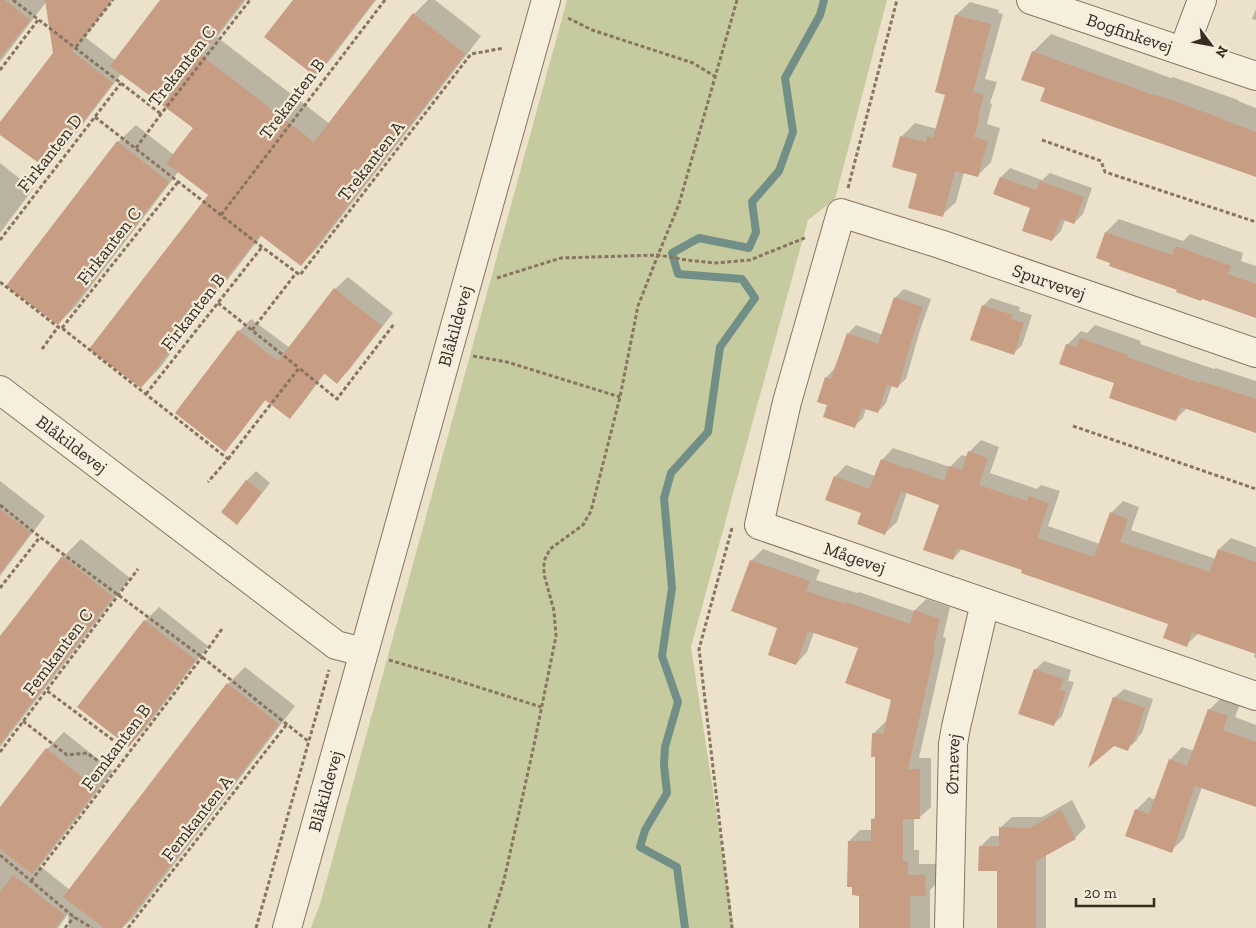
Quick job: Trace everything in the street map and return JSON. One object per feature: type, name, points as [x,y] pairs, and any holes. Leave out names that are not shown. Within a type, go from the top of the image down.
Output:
[{"type":"street","name":"Bogfinkevej","points":[[1030,0],[1256,76]]},
{"type":"street","points":[[1183,51],[1202,0]]},
{"type":"street","name":"Blåkildevej","points":[[287,928],[545,3]]},
{"type":"street","name":"Spurvevej","points":[[841,213],[940,244],[1256,353]]},
{"type":"street","name":"Mågevej","points":[[841,213],[787,402],[759,525],[1256,696]]},
{"type":"street","name":"Blåkildevej","points":[[0,390],[336,645],[363,652]]},
{"type":"street","name":"Ørnevej","points":[[949,928],[953,744],[985,603]]},
{"type":"path","points":[[13,0],[161,114]]},
{"type":"path","points":[[76,47],[113,0]]},
{"type":"path","name":"Trekanten C","points":[[136,149],[250,0]]},
{"type":"path","name":"Trekanten B","points":[[221,214],[385,0]]},
{"type":"path","points":[[489,928],[504,880],[556,636],[554,611],[544,574],[544,561],[550,549],[583,525],[591,511],[620,396],[638,306],[679,204],[737,0]]},
{"type":"path","points":[[545,3],[592,30],[693,63],[716,77]]},
{"type":"path","points":[[0,70],[38,20]]},
{"type":"path","name":"Trekanten A","points":[[297,272],[300,275],[471,54],[504,48]]},
{"type":"path","name":"Firkanten D","points":[[0,240],[121,83]]},
{"type":"path","points":[[95,117],[297,272],[252,330]]},
{"type":"path","points":[[1042,140],[1101,161],[1105,172],[1256,222]]},
{"type":"path","name":"Firkanten C","points":[[42,349],[178,182]]},
{"type":"path","points":[[465,288],[561,258],[658,255],[715,263],[750,260],[812,234]]},
{"type":"path","name":"Firkanten B","points":[[146,394],[262,247]]},
{"type":"path","points":[[0,282],[228,459]]},
{"type":"path","points":[[218,303],[337,399],[394,324]]},
{"type":"path","points":[[448,352],[507,362],[620,396]]},
{"type":"path","points":[[208,482],[299,368]]},
{"type":"path","points":[[1073,426],[1256,489]]},
{"type":"path","points":[[0,505],[40,537],[202,657],[308,741]]},
{"type":"path","points":[[0,588],[40,537]]},
{"type":"path","name":"Femkanten C","points":[[0,752],[138,569]]},
{"type":"path","name":"Femkanten B","points":[[31,881],[222,629]]},
{"type":"path","points":[[363,652],[541,707]]},
{"type":"path","points":[[23,721],[67,755],[87,753],[101,763],[117,743],[46,690]]},
{"type":"path","name":"Femkanten A","points":[[128,928],[287,724]]},
{"type":"path","points":[[0,855],[74,917],[92,928]]},
{"type":"path","points":[[65,928],[74,917]]},
{"type":"green space","points":[[567,0],[887,0],[835,199],[808,220],[691,647],[734,928],[311,928],[321,901]]},
{"type":"building","points":[[0,0],[5,0],[30,20],[0,58]]},
{"type":"building","points":[[45,0],[111,0],[72,51],[113,83],[47,169],[0,135],[0,122],[53,53]]},
{"type":"building","points":[[160,0],[243,0],[201,55],[314,142],[413,13],[465,54],[301,266],[260,235],[141,388],[89,349],[208,195],[166,163],[193,128],[110,66]]},
{"type":"building","points":[[293,0],[375,0],[316,76],[264,37]]},
{"type":"building","points":[[955,15],[991,24],[973,92],[984,95],[974,137],[988,141],[978,177],[955,171],[943,217],[908,208],[917,174],[892,167],[900,136],[926,142],[927,136],[933,138],[945,95],[935,92]]},
{"type":"building","points":[[1032,51],[1256,132],[1256,177],[1040,101],[1045,88],[1021,80]]},
{"type":"building","points":[[117,141],[169,182],[58,325],[6,286]]},
{"type":"building","points":[[1000,177],[1036,190],[1040,181],[1084,197],[1074,224],[1061,219],[1052,241],[1022,231],[1030,208],[993,194]]},
{"type":"building","points":[[1105,232],[1172,255],[1176,246],[1231,266],[1228,274],[1256,284],[1256,318],[1202,299],[1201,301],[1176,292],[1177,290],[1109,266],[1110,263],[1096,258]]},
{"type":"building","points":[[334,288],[382,326],[337,384],[324,373],[290,419],[265,400],[225,452],[175,413],[238,330],[278,361]]},
{"type":"building","points":[[894,297],[923,307],[898,388],[887,385],[878,413],[862,408],[855,428],[823,417],[827,405],[817,402],[825,377],[831,379],[847,333],[878,344]]},
{"type":"building","points":[[982,305],[1013,315],[1011,319],[1024,323],[1014,355],[970,340]]},
{"type":"building","points":[[1080,338],[1200,383],[1201,381],[1256,399],[1256,433],[1181,407],[1176,421],[1109,398],[1114,383],[1059,364],[1066,344],[1077,347]]},
{"type":"building","points":[[968,451],[988,458],[979,485],[1027,501],[1028,496],[1049,503],[1037,538],[1094,557],[1110,512],[1128,519],[1120,542],[1210,572],[1218,549],[1256,562],[1256,654],[1192,632],[1187,647],[1163,638],[1168,624],[1021,573],[1022,570],[957,548],[953,560],[923,550],[939,505],[901,491],[885,535],[857,524],[861,513],[825,500],[834,476],[869,489],[881,459],[944,481],[949,466],[962,470]]},
{"type":"building","points":[[246,480],[262,492],[237,525],[221,512]]},
{"type":"building","points":[[0,509],[31,533],[0,573]]},
{"type":"building","points":[[62,556],[113,597],[0,744],[0,636]]},
{"type":"building","points":[[750,560],[810,581],[806,591],[846,604],[846,602],[910,624],[914,610],[940,619],[908,769],[920,769],[920,819],[903,819],[903,861],[908,861],[908,875],[925,875],[926,896],[910,896],[910,928],[859,928],[859,896],[852,895],[852,887],[847,887],[848,841],[871,841],[871,819],[875,819],[875,757],[871,757],[872,733],[883,734],[891,700],[845,683],[858,648],[808,631],[796,665],[768,655],[777,628],[731,611]]},
{"type":"building","points":[[144,620],[196,660],[129,747],[77,707]]},
{"type":"building","points":[[1034,669],[1063,679],[1060,690],[1066,692],[1054,726],[1018,714]]},
{"type":"building","points":[[227,683],[279,724],[122,928],[104,928],[63,897]]},
{"type":"building","points":[[1113,697],[1145,708],[1133,744],[1131,743],[1128,751],[1114,746],[1088,768]]},
{"type":"building","points":[[1208,709],[1228,716],[1223,730],[1256,742],[1256,807],[1195,786],[1172,853],[1125,836],[1135,809],[1149,814],[1169,759],[1187,766]]},
{"type":"building","points":[[46,748],[97,789],[32,874],[0,849],[0,807]]},
{"type":"building","points":[[1061,810],[1076,839],[1036,861],[1036,928],[997,928],[997,871],[978,871],[979,846],[999,846],[999,827],[1030,828]]},
{"type":"building","points":[[13,875],[65,915],[55,928],[0,928],[0,892]]},
{"type":"waterway","points":[[685,928],[677,867],[640,847],[645,830],[667,793],[664,765],[665,747],[678,702],[662,656],[672,588],[664,498],[671,473],[708,432],[720,347],[755,298],[742,279],[678,274],[672,253],[699,238],[749,248],[756,232],[752,202],[779,171],[793,132],[785,78],[820,15],[824,0]]}]
